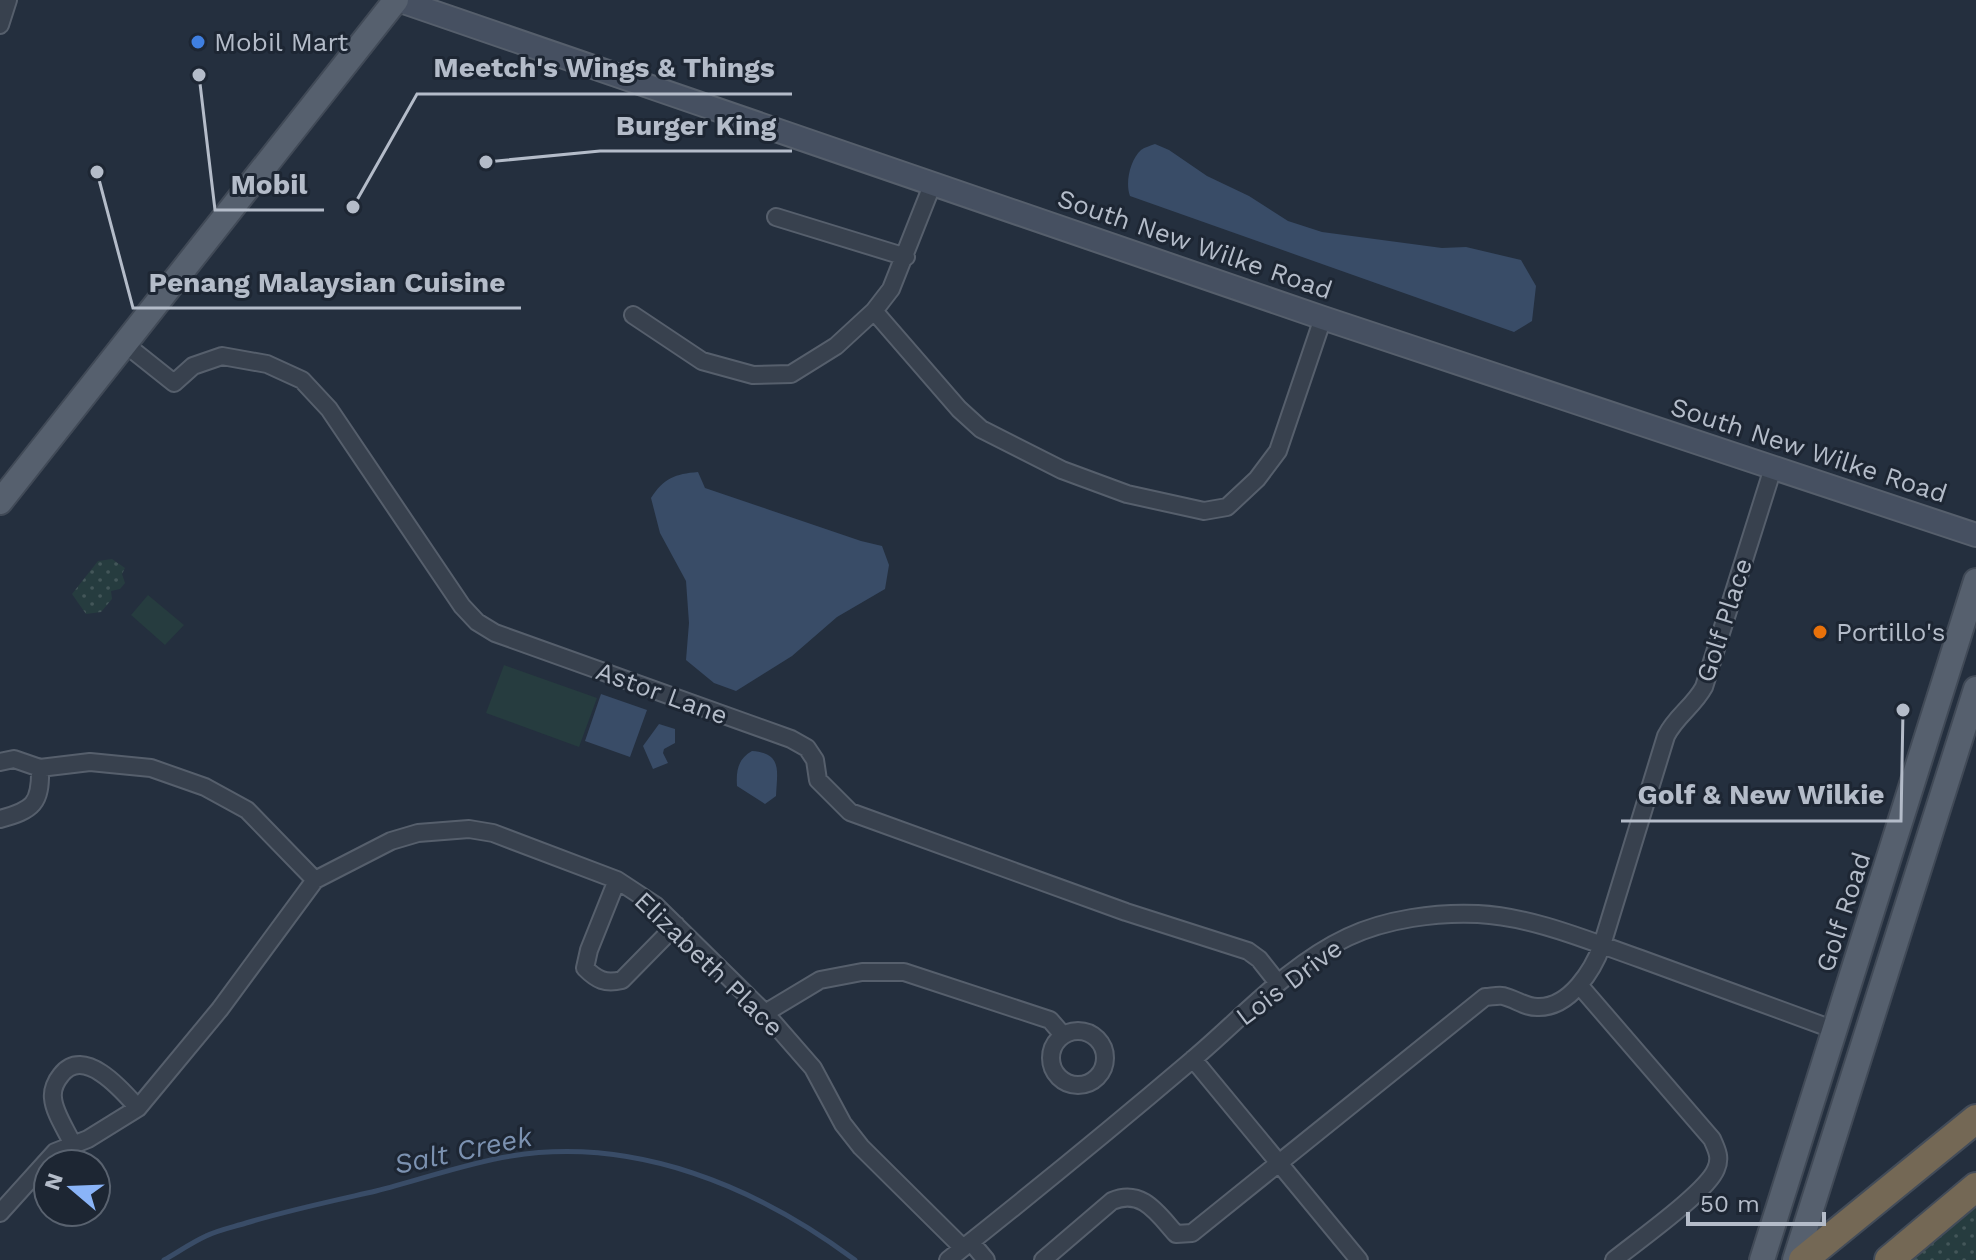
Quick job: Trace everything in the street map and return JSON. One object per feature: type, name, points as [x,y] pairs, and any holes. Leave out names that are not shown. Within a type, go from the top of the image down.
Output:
[{"type":"highway","points":[[1803,1260],[1976,1119]]},
{"type":"highway","points":[[1889,1260],[1976,1187]]},
{"type":"main road","name":"South New Wilke Road","points":[[397,0],[1323,318],[1976,535]]},
{"type":"main road","points":[[0,502],[397,0]]},
{"type":"main road","name":"Golf Road","points":[[1762,1260],[1976,581]]},
{"type":"main road","points":[[1795,1260],[1976,689]]},
{"type":"street","points":[[0,25],[8,0]]},
{"type":"street","points":[[633,315],[702,361],[753,375],[791,374],[836,346],[874,311],[891,289],[933,183]]},
{"type":"street","points":[[776,217],[906,257]]},
{"type":"street","points":[[874,311],[959,409],[981,429],[1062,470],[1101,485],[1204,511],[1227,507],[1257,479],[1278,451],[1323,318]]},
{"type":"street","name":"Astor Lane","points":[[125,344],[174,383],[193,366],[222,356],[267,364],[302,380],[329,409],[462,606],[477,622],[495,633],[791,739],[807,748],[815,760],[818,780],[850,812],[1126,912],[1248,951],[1259,959],[1278,983]]},
{"type":"street","name":"Golf Place","points":[[1580,986],[1595,965],[1602,945],[1666,736],[1674,720],[1696,703],[1704,687],[1773,468]]},
{"type":"street","points":[[0,762],[14,759],[40,768],[90,762],[151,768],[205,787],[247,810],[315,880]]},
{"type":"street","points":[[0,819],[25,812],[34,803],[41,786],[40,768]]},
{"type":"street","name":"Elizabeth Place","points":[[0,1213],[55,1152],[88,1139],[138,1108],[220,1009],[315,880],[391,841],[418,833],[469,829],[493,833],[617,880],[655,905],[765,1013],[813,1068],[843,1124],[861,1147],[986,1260]]},
{"type":"street","points":[[617,880],[589,950],[585,968],[594,977],[602,982],[622,980],[676,925]]},
{"type":"street","name":"Lois Drive","points":[[948,1260],[1193,1059],[1278,983],[1349,936],[1404,920],[1478,914],[1509,917],[1602,945],[1835,1030]]},
{"type":"street","points":[[765,1013],[820,980],[862,972],[904,972],[1050,1020],[1063,1035]]},
{"type":"street","points":[[1043,1260],[1112,1201],[1122,1197],[1147,1202],[1176,1234],[1192,1233],[1485,997],[1502,996],[1541,1008],[1580,986],[1712,1139],[1719,1154],[1717,1168],[1706,1185],[1614,1260]]},
{"type":"street","points":[[1193,1059],[1359,1260]]},
{"type":"street","points":[[73,1145],[53,1098],[55,1085],[63,1071],[76,1067],[101,1071],[138,1108]]},
{"type":"green space","points":[[112,559],[125,568],[122,574],[125,583],[120,589],[111,591],[112,599],[101,612],[86,614],[72,594],[98,561]]},
{"type":"green space","points":[[148,595],[184,625],[165,645],[131,615]]},
{"type":"green space","points":[[504,665],[597,698],[579,747],[486,713]]},
{"type":"green space","points":[[1976,1195],[1976,1260],[1893,1260]]},
{"type":"water","points":[[1155,144],[1288,221],[1322,232],[1442,248],[1466,247],[1521,260],[1536,286],[1532,321],[1514,332],[1130,196],[1128,178],[1131,166],[1141,150]]},
{"type":"water","points":[[698,472],[705,488],[882,546],[889,565],[885,589],[837,617],[792,656],[736,691],[714,683],[686,660],[689,623],[686,581],[660,533],[651,498],[671,478]]},
{"type":"water","points":[[601,694],[647,710],[630,757],[585,741]]},
{"type":"water","points":[[659,724],[675,729],[675,743],[664,749],[668,763],[653,769],[643,746]]},
{"type":"water","points":[[752,751],[769,756],[776,765],[776,796],[765,804],[737,786],[739,766]]},
{"type":"waterway","name":"Salt Creek","points":[[164,1260],[211,1234],[262,1218],[477,1163],[558,1152],[604,1154],[649,1161],[693,1173],[777,1210],[855,1260]]},
{"type":"place","name":"Mobil Mart","points":[[198,42]]},
{"type":"place","name":"Mobil","points":[[199,75]]},
{"type":"place","name":"Burger King","points":[[486,162]]},
{"type":"place","name":"Penang Malaysian Cuisine","points":[[97,172]]},
{"type":"place","name":"Meetch's Wings & Things","points":[[353,207]]},
{"type":"place","name":"Portillo's","points":[[1820,632]]},
{"type":"place","name":"Golf & New Wilkie","points":[[1903,710]]}]
